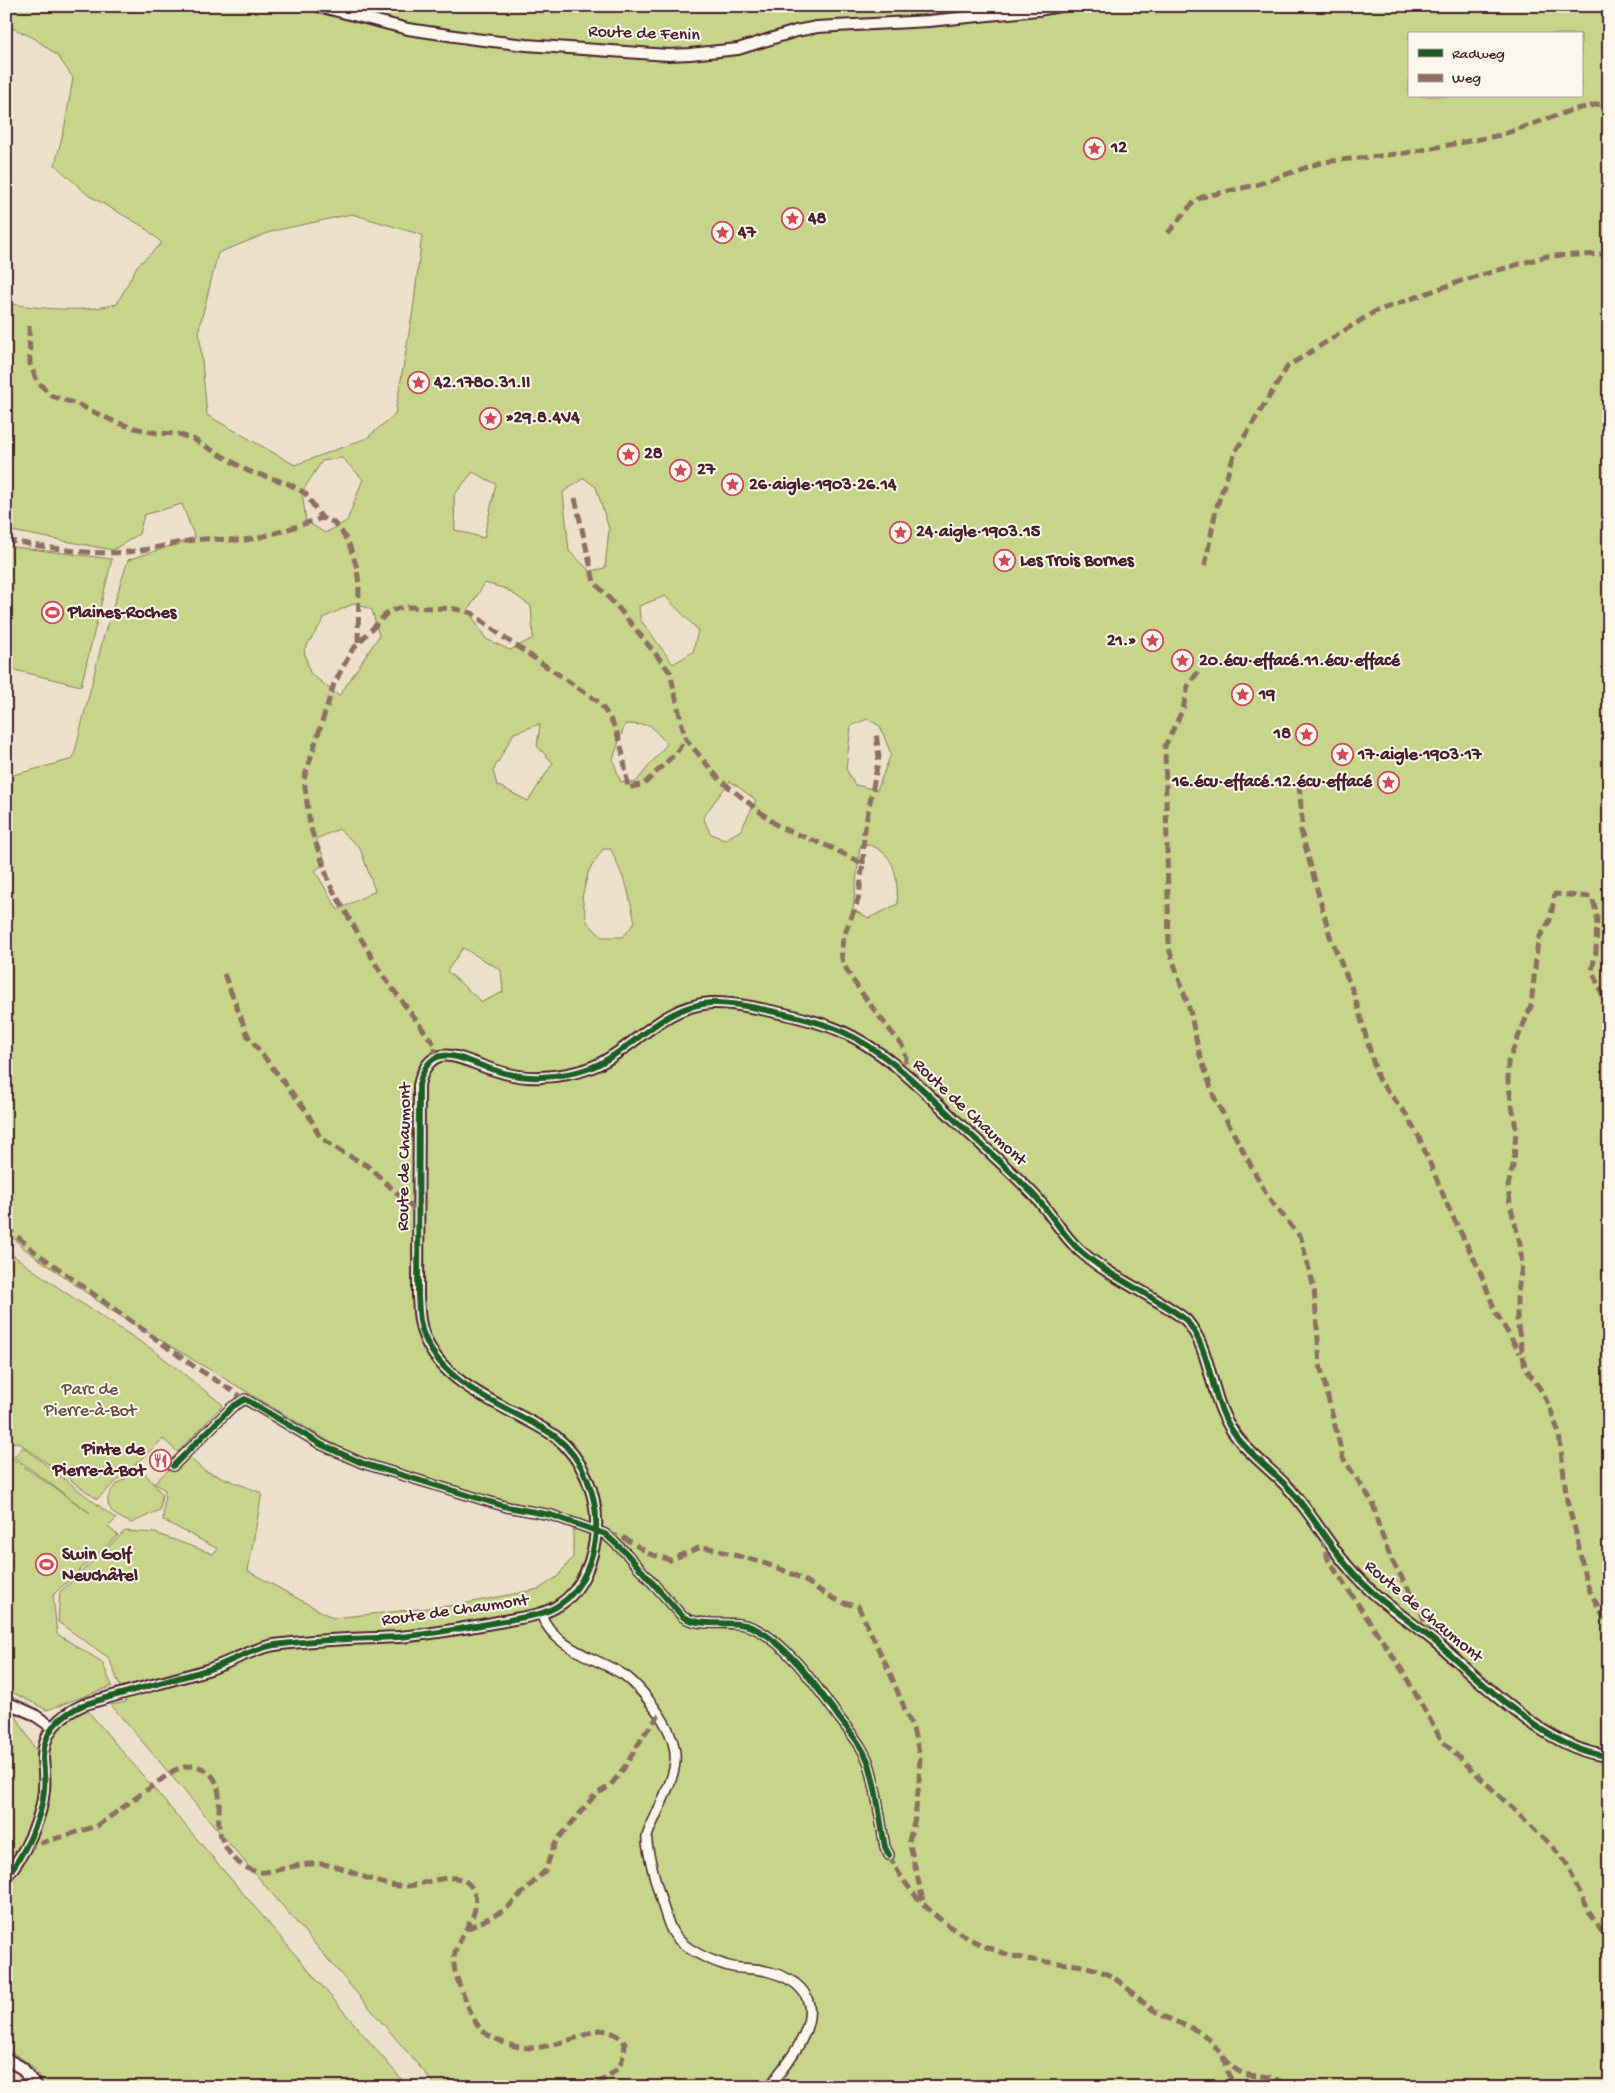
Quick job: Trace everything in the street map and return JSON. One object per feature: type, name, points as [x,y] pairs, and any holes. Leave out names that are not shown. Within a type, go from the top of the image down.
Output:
[{"type":"main road","points":[[6,2059],[22,2068],[36,2087]]},
{"type":"street","name":"Route de Fenin","points":[[318,6],[408,28],[475,39],[676,55],[748,47],[796,31],[817,27],[929,20],[1038,10],[1060,6]]},
{"type":"street","name":"Route de Chaumont","points":[[52,1727],[63,1716],[83,1705],[208,1669],[272,1646],[359,1638],[401,1637],[483,1625],[540,1614],[564,1601],[580,1583],[591,1556],[596,1530],[595,1505],[588,1481],[581,1466],[565,1444],[543,1428],[508,1410],[459,1379],[440,1362],[424,1337],[419,1314],[418,1296],[419,1085],[422,1074],[433,1058],[441,1055],[462,1057],[495,1070],[523,1077],[540,1078],[570,1074],[600,1063],[618,1053],[656,1023],[684,1008],[714,1003],[737,1004],[772,1011],[841,1031],[874,1051],[905,1074],[1022,1183],[1076,1247],[1091,1260],[1186,1320],[1196,1332],[1204,1347],[1215,1395],[1222,1412],[1235,1434],[1252,1454],[1294,1494],[1348,1568],[1366,1587],[1538,1727],[1571,1746],[1586,1752],[1609,1756]]},
{"type":"street","points":[[173,1466],[232,1406],[244,1399],[322,1445],[362,1463],[507,1507],[551,1515],[605,1534],[626,1553],[683,1617],[691,1622],[703,1624],[744,1624],[755,1629],[769,1638],[811,1679],[862,1748],[869,1765],[885,1847],[889,1855]]},
{"type":"street","points":[[540,1614],[551,1632],[574,1650],[624,1676],[637,1685],[673,1738],[676,1764],[672,1780],[647,1836],[646,1849],[666,1917],[673,1934],[684,1945],[698,1954],[726,1966],[765,1970],[783,1976],[802,1989],[809,2001],[808,2019],[799,2044],[770,2087]]},
{"type":"street","points":[[6,1702],[33,1714],[52,1727],[45,1742],[43,1756],[45,1789],[41,1809],[25,1848],[6,1877]]},
{"type":"green space","points":[[6,6],[1609,6],[1609,2087],[437,2087],[111,1705],[126,1702],[109,1658],[58,1622],[60,1592],[125,1531],[155,1533],[213,1554],[218,1549],[163,1520],[165,1490],[154,1483],[186,1454],[203,1470],[262,1493],[248,1571],[333,1618],[457,1605],[539,1589],[557,1577],[573,1557],[573,1519],[362,1461],[112,1311],[22,1247],[6,1229],[6,777],[73,759],[104,635],[128,560],[195,538],[182,504],[144,515],[139,534],[113,550],[6,530],[6,303],[62,309],[104,307],[117,304],[137,266],[162,243],[144,227],[88,195],[55,165],[65,125],[73,78],[58,56],[34,38],[6,25]],"holes":[[[352,214],[422,235],[413,310],[395,414],[367,438],[295,465],[207,415],[199,329],[218,253],[273,231]],[[342,458],[363,479],[347,521],[325,533],[306,521],[302,492],[322,461]],[[473,472],[496,484],[484,538],[455,530],[454,495]],[[584,478],[596,487],[609,529],[605,568],[590,571],[569,551],[563,492]],[[485,583],[506,589],[531,606],[533,638],[510,650],[486,639],[468,610]],[[665,596],[698,630],[693,652],[673,664],[640,619],[639,606]],[[355,603],[372,610],[379,636],[339,696],[310,673],[304,650],[325,617]],[[867,719],[880,726],[891,754],[877,790],[855,785],[846,769],[851,726]],[[540,724],[537,746],[553,763],[528,801],[497,785],[493,771],[514,733]],[[625,724],[650,725],[667,744],[635,783],[620,781],[613,759]],[[730,781],[756,800],[741,830],[724,840],[710,833],[703,817]],[[339,829],[360,848],[375,891],[338,910],[315,871],[326,862],[316,839]],[[870,845],[886,855],[891,861],[896,876],[898,904],[869,918],[853,910],[860,846]],[[603,849],[611,849],[627,887],[635,922],[623,937],[602,937],[587,922],[582,897],[589,870]],[[463,948],[501,970],[503,992],[482,1002],[447,971]]]},
{"type":"green space","name":"Plaines-Roches","points":[[6,546],[112,559],[81,686],[6,668]]},
{"type":"green space","name":"Parc de Pierre-à-Bot","points":[[6,1248],[11,1254],[66,1293],[156,1352],[223,1405],[178,1452],[163,1439],[97,1499],[18,1442],[6,1444]]},
{"type":"green space","name":"Swin Golf Neuchâtel","points":[[23,1447],[116,1519],[108,1527],[118,1535],[53,1595],[57,1634],[102,1662],[112,1686],[47,1710],[6,1689],[6,1454],[90,1513],[14,1457]]},
{"type":"green space","points":[[142,1470],[162,1494],[160,1510],[131,1523],[120,1518],[111,1510],[108,1503],[109,1496],[112,1490],[123,1480]]},
{"type":"green space","points":[[6,1698],[35,1749],[66,1716],[87,1710],[408,2087],[45,2087],[38,2074],[29,2064],[19,2056],[6,2050]]},
{"type":"marked path","points":[[1168,233],[1192,204],[1202,197],[1256,185],[1322,162],[1406,153],[1501,135],[1572,110],[1609,102]]},
{"type":"marked path","points":[[1205,566],[1216,509],[1235,452],[1288,366],[1374,312],[1461,281],[1547,256],[1609,254]]},
{"type":"marked path","points":[[29,326],[30,364],[37,381],[52,396],[77,404],[130,427],[157,433],[178,434],[193,439],[248,471],[287,483],[305,493],[322,518],[333,522],[349,544],[357,568],[359,585],[358,643]]},
{"type":"marked path","points":[[575,498],[594,582],[621,611],[670,672],[685,738]]},
{"type":"marked path","points":[[6,540],[87,552],[120,553],[203,539],[245,540],[322,518]]},
{"type":"marked path","points":[[433,1058],[436,1047],[381,973],[330,885],[310,826],[304,779],[334,684],[352,650],[387,613],[399,608],[409,607],[456,609],[472,613],[503,637],[596,700],[616,730],[620,741],[628,788],[644,784],[677,752],[685,738],[720,780],[779,827],[830,847],[863,864],[859,896],[842,945],[842,958],[859,989],[903,1047],[906,1058],[905,1074]]},
{"type":"marked path","points":[[1198,672],[1188,686],[1183,709],[1165,746],[1169,949],[1190,1011],[1199,1052],[1214,1097],[1268,1197],[1301,1238],[1314,1288],[1320,1365],[1343,1458],[1373,1503],[1378,1524],[1391,1559],[1418,1605],[1428,1636]]},
{"type":"marked path","points":[[863,864],[864,832],[879,757],[876,733]]},
{"type":"marked path","points":[[1299,784],[1302,818],[1301,831],[1330,936],[1354,994],[1378,1079],[1406,1114],[1419,1137],[1449,1209],[1479,1269],[1496,1313],[1520,1353]]},
{"type":"marked path","points":[[1609,1011],[1592,970],[1596,952],[1597,915],[1592,897],[1555,894],[1550,920],[1538,940],[1531,1006],[1508,1062],[1508,1081],[1516,1129],[1514,1162],[1508,1186],[1510,1204],[1520,1244],[1522,1266],[1517,1298],[1517,1321],[1525,1367],[1543,1393],[1559,1434],[1567,1501],[1585,1577],[1609,1628]]},
{"type":"marked path","points":[[224,974],[248,1036],[307,1112],[320,1137],[368,1166],[418,1213]]},
{"type":"marked path","points":[[6,1227],[34,1251],[192,1365],[245,1399]]},
{"type":"marked path","points":[[608,1534],[624,1538],[650,1554],[670,1560],[701,1547],[772,1566],[801,1578],[839,1601],[858,1606],[890,1673],[913,1729],[920,1756],[915,1818],[909,1841],[924,1905]]},
{"type":"marked path","points":[[1323,1537],[1324,1548],[1329,1561],[1402,1670],[1442,1741],[1559,1853],[1567,1864],[1585,1905],[1609,1943]]},
{"type":"marked path","points":[[467,1929],[505,1910],[545,1871],[555,1843],[595,1795],[610,1786],[659,1715]]},
{"type":"marked path","points":[[25,1848],[97,1826],[173,1771],[189,1766],[197,1766],[212,1776],[216,1783],[219,1791],[219,1825],[222,1840],[230,1854],[243,1866],[257,1872],[265,1872],[300,1865],[321,1864],[397,1886],[415,1885],[451,1878],[466,1882],[472,1888],[475,1907],[473,1916],[458,1943],[454,1962],[458,1982],[474,2020],[484,2032],[493,2038],[509,2045],[525,2048],[550,2045],[598,2030],[615,2034],[625,2044],[622,2060],[616,2070],[593,2087]]},
{"type":"marked path","points":[[889,1855],[912,1892],[927,1908],[961,1934],[1001,1952],[1022,1958],[1076,1965],[1107,1974],[1158,2013],[1205,2036],[1230,2064],[1243,2074],[1265,2076],[1280,2081],[1289,2087]]},
{"type":"marked path","points":[[1223,2056],[1227,2072],[1236,2087]]},
{"type":"cycle path","points":[[6,1877],[31,1836],[40,1813],[44,1790],[43,1759],[46,1740],[54,1726],[74,1709],[98,1700],[207,1670],[250,1652],[275,1645],[412,1636],[532,1616],[553,1609],[575,1591],[590,1562],[596,1530],[594,1503],[587,1478],[581,1466],[574,1455],[555,1436],[482,1396],[448,1371],[435,1356],[423,1333],[418,1296],[419,1085],[424,1070],[431,1061],[438,1057],[448,1056],[457,1057],[504,1073],[522,1076],[548,1077],[578,1072],[613,1056],[665,1018],[694,1006],[711,1003],[752,1007],[832,1027],[873,1049],[903,1072],[1025,1186],[1078,1249],[1104,1269],[1186,1320],[1201,1345],[1223,1414],[1236,1436],[1292,1492],[1341,1559],[1368,1588],[1432,1639],[1492,1692],[1538,1727],[1561,1741],[1585,1751],[1609,1756]]},
{"type":"cycle path","points":[[173,1466],[232,1407],[245,1399],[322,1445],[362,1463],[507,1507],[551,1515],[605,1534],[626,1553],[683,1617],[691,1621],[736,1624],[754,1628],[767,1635],[779,1645],[801,1668],[860,1746],[869,1764],[885,1847],[889,1855]]},
{"type":"place","name":"12","points":[[1095,148]]},
{"type":"place","name":"48","points":[[792,219]]},
{"type":"place","name":"47","points":[[722,233]]},
{"type":"place","name":"42.1780.31.II","points":[[418,383]]},
{"type":"place","name":"»29.8.4V4","points":[[490,418]]},
{"type":"place","name":"28","points":[[628,454]]},
{"type":"place","name":"27","points":[[681,470]]},
{"type":"place","name":"26·aigle·1903·26.14","points":[[733,485]]},
{"type":"place","name":"24·aigle·1903.15","points":[[900,532]]},
{"type":"place","name":"Les Trois Bornes","points":[[1004,561]]},
{"type":"place","name":"Plaines-Roches","points":[[52,613]]},
{"type":"place","name":"21.»","points":[[1152,641]]},
{"type":"place","name":"20.écu·effacé.11.écu·effacé","points":[[1183,661]]},
{"type":"place","name":"19","points":[[1243,695]]},
{"type":"place","name":"18","points":[[1307,734]]},
{"type":"place","name":"17·aigle·1903·17","points":[[1342,755]]},
{"type":"place","name":"16.écu·effacé.12.écu·effacé","points":[[1388,782]]},
{"type":"place","name":"Pinte de Pierre-à-Bot","points":[[161,1460]]},
{"type":"place","name":"Swin Golf Neuchâtel","points":[[46,1565]]}]
